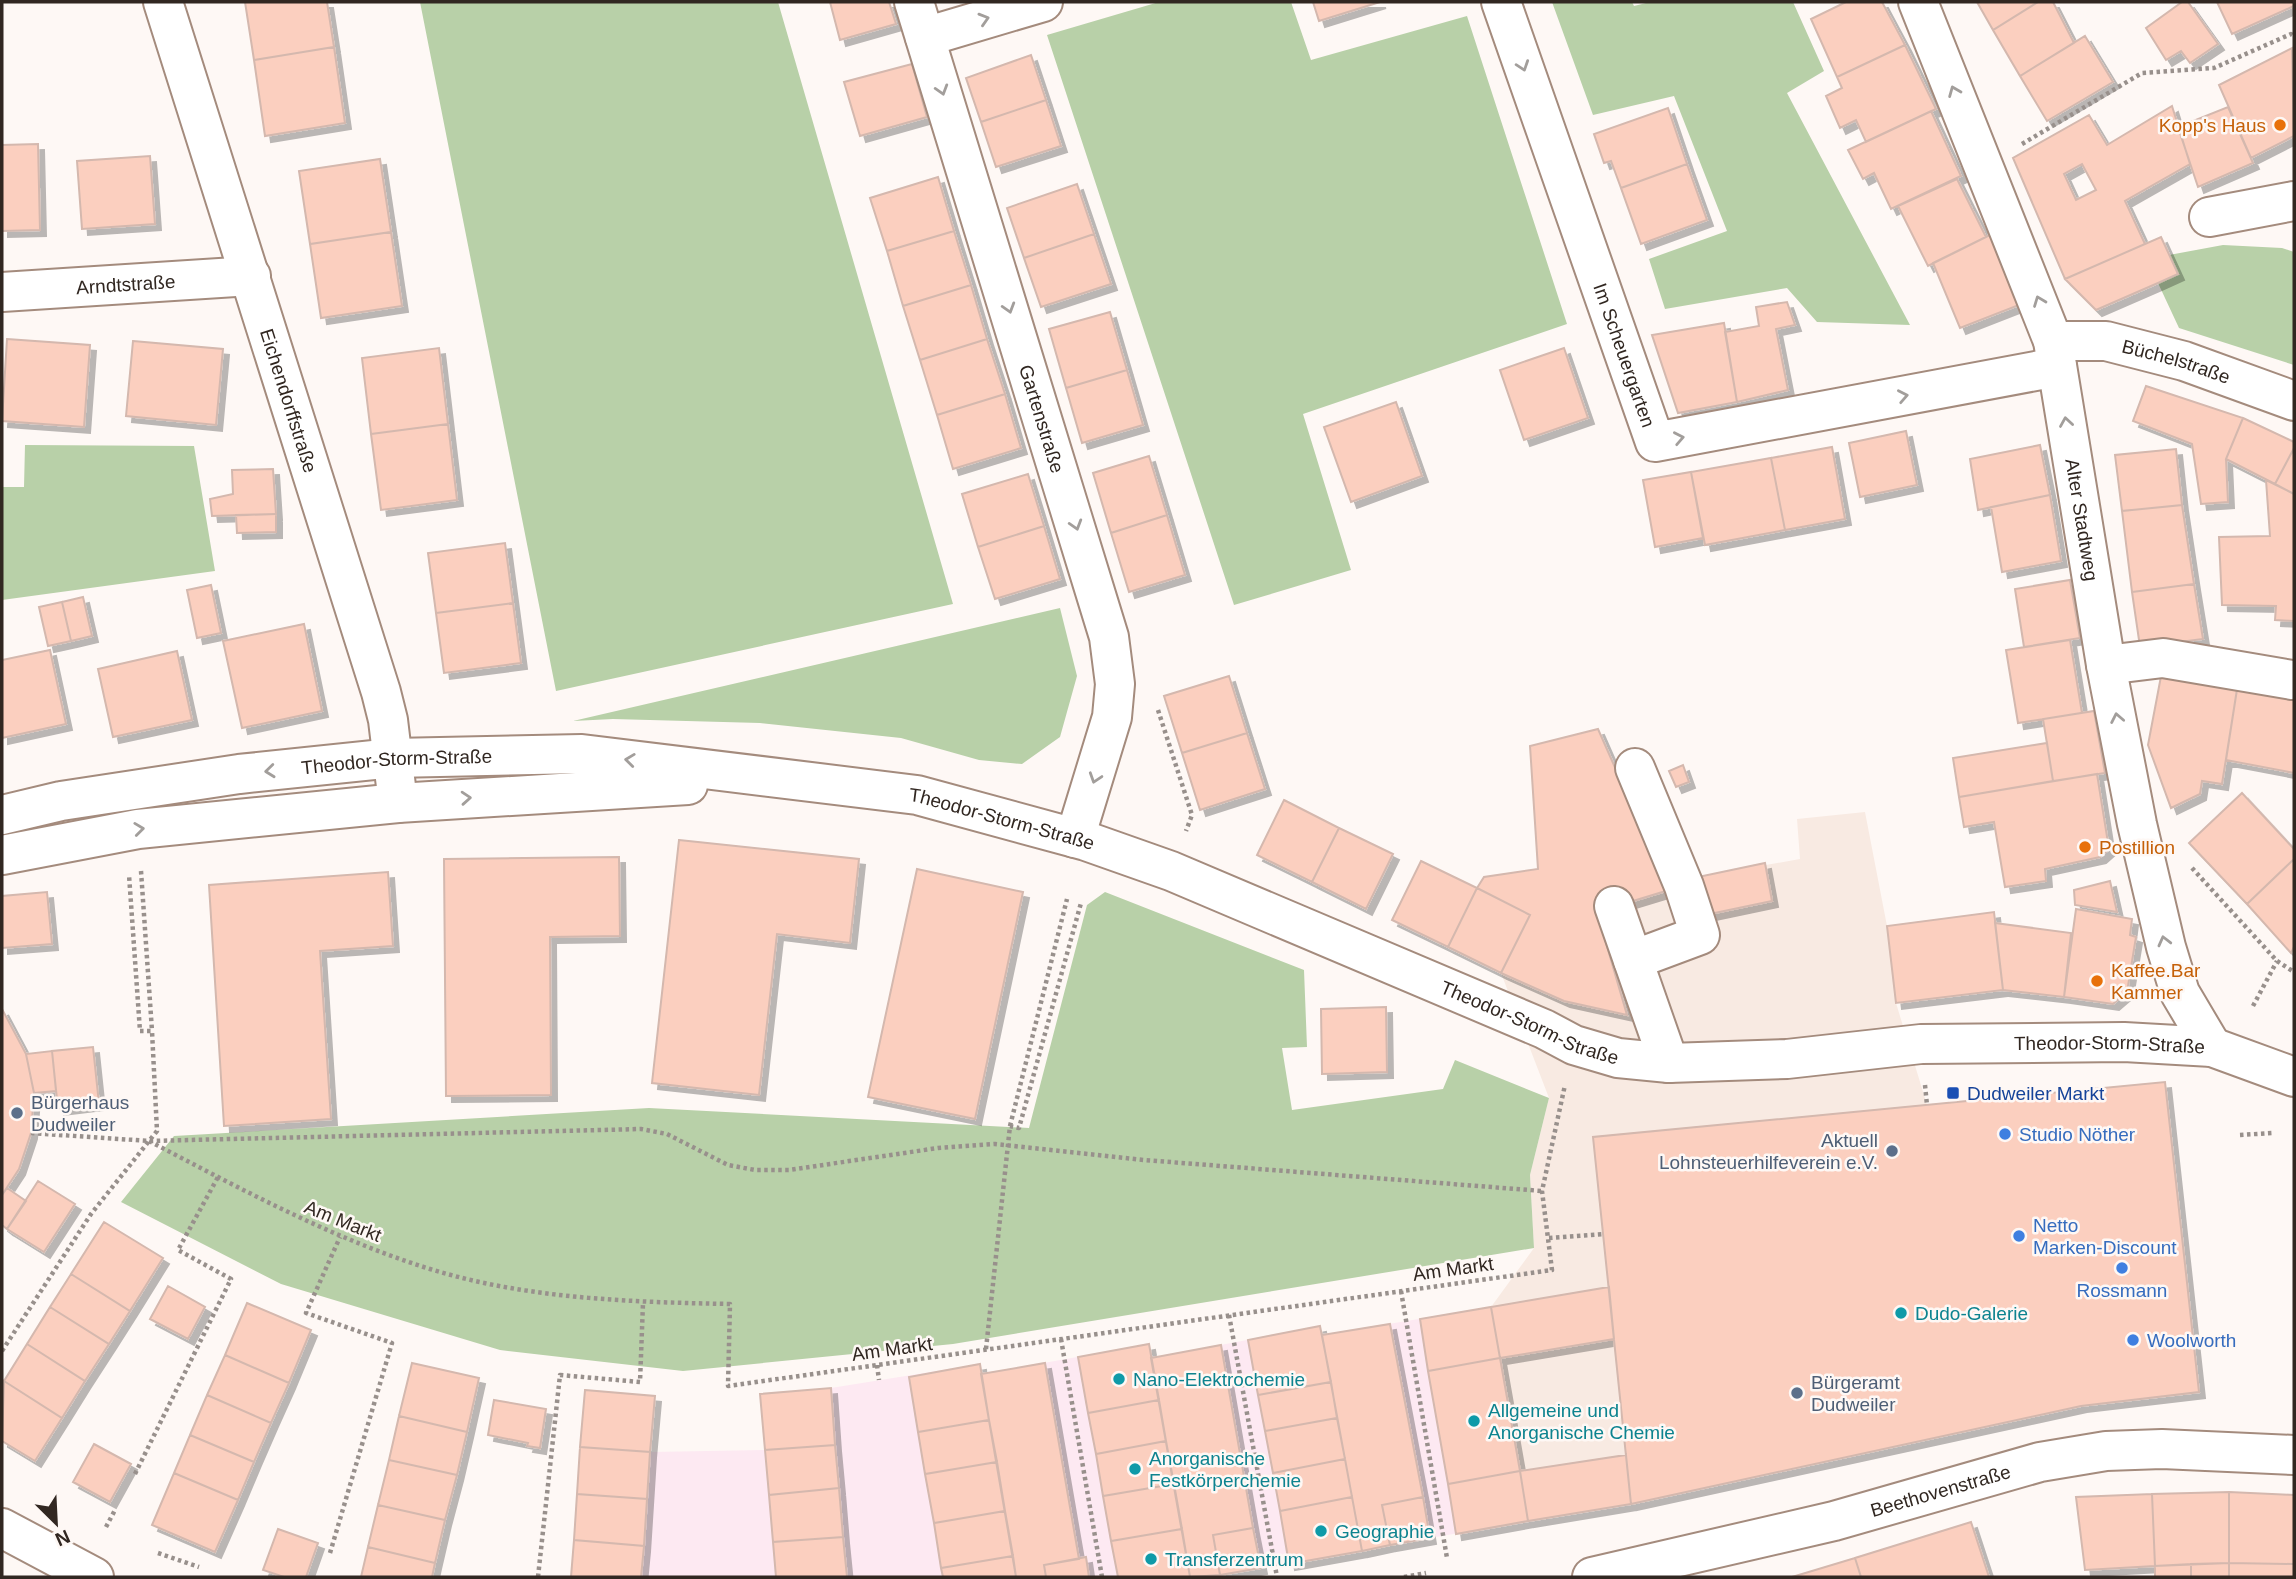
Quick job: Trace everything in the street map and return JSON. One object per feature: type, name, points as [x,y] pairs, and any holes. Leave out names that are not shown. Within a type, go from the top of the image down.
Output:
[{"type":"street","name":"Eichendorffstraße","points":[[163,2],[381,692],[388,720],[398,803]]},
{"type":"street","points":[[920,20],[1043,2]]},
{"type":"street","name":"Im Scheuergarten","points":[[1501,2],[1655,442],[2055,354]]},
{"type":"street","name":"Alter Stadtweg","points":[[1918,2],[2055,354],[2106,665],[2137,824],[2166,947],[2180,993],[2212,1047]]},
{"type":"street","name":"Gartenstraße","points":[[920,20],[1108,637],[1115,684],[1112,717],[1075,838]]},
{"type":"street","points":[[2209,217],[2294,201]]},
{"type":"street","name":"Arndtstraße","points":[[2,292],[251,276]]},
{"type":"street","name":"Büchelstraße","points":[[2055,354],[2106,341],[2184,361],[2294,401]]},
{"type":"street","points":[[2106,665],[2163,658],[2292,680]]},
{"type":"street","name":"Theodor-Storm-Straße","points":[[2,815],[61,801],[225,776],[393,758],[582,754],[917,795],[1075,838],[1171,871],[1544,1029],[1574,1045],[1618,1058],[1669,1063],[1787,1059],[1921,1044],[2114,1041],[2212,1047],[2230,1051],[2294,1077]]},
{"type":"street","points":[[1633,960],[1700,935],[1684,886],[1635,768]]},
{"type":"street","name":"Theodor-Storm-Straße","points":[[2,855],[138,829],[398,803],[795,779]]},
{"type":"street","points":[[1614,906],[1669,1063]]},
{"type":"street","name":"Beethovenstraße","points":[[1592,1577],[1703,1554],[1834,1521],[2040,1462],[2106,1451],[2203,1449],[2254,1442],[2294,1455]]},
{"type":"street","points":[[2,1528],[94,1577]]},
{"type":"path","points":[[1984,167],[2142,73],[2214,68],[2291,34],[2294,36]]},
{"type":"path","points":[[1156,703],[1192,815],[1183,839]]},
{"type":"path","points":[[2183,858],[2277,961],[2294,972]]},
{"type":"path","points":[[2,1351],[91,1214],[157,1131],[152,1031],[142,872],[129,873],[140,1031],[152,1031]]},
{"type":"path","points":[[986,1349],[1010,1126],[1067,899]]},
{"type":"path","points":[[1010,1126],[1019,1128],[1081,903]]},
{"type":"path","points":[[2253,1006],[2277,961]]},
{"type":"path","name":"Am Markt","points":[[149,1141],[289,1215],[340,1237],[432,1270],[506,1286],[594,1300],[730,1304],[728,1386],[1552,1270],[1542,1191],[1567,1077]]},
{"type":"path","points":[[31,1133],[149,1141],[641,1129],[667,1134],[728,1165],[755,1170],[789,1170],[976,1144],[1542,1191]]},
{"type":"path","points":[[2240,1135],[2272,1133]]},
{"type":"path","points":[[135,1474],[231,1279],[178,1250],[218,1177]]},
{"type":"path","points":[[1549,1238],[1604,1234]]},
{"type":"path","points":[[330,1553],[392,1343],[306,1313],[340,1237]]},
{"type":"path","points":[[1401,1291],[1447,1558]]},
{"type":"path","points":[[538,1577],[560,1375],[640,1382],[643,1303]]},
{"type":"path","points":[[1229,1315],[1277,1577]]},
{"type":"path","points":[[1061,1339],[1102,1577]]},
{"type":"path","points":[[877,1365],[880,1380]]},
{"type":"path","points":[[106,1527],[115,1510]]},
{"type":"path","points":[[158,1553],[199,1567]]},
{"type":"path","points":[[1404,1577],[1426,1573]]},
{"type":"shaded area","points":[[1598,729],[1669,890],[1698,877],[1800,859],[1797,819],[1865,812],[1887,926],[1896,1003],[1927,1105],[2165,1082],[2199,1392],[2080,1406],[1631,1504],[1528,1521],[1491,1307],[1534,1248],[1530,1175],[1549,1098],[1501,973],[1530,915],[1477,888],[1484,877],[1538,869],[1530,746]]},
{"type":"shaded area","points":[[1491,1307],[1528,1521],[1207,1577],[571,1577],[580,1447],[650,1452],[765,1450],[760,1394],[831,1388],[980,1364],[982,1374],[1149,1344],[1152,1358],[1320,1326],[1322,1335]]},
{"type":"green space","points":[[420,2],[778,2],[953,604],[556,691]]},
{"type":"green space","points":[[1159,2],[1291,2],[1311,60],[1467,16],[1567,324],[1303,414],[1351,570],[1234,605],[1047,35]]},
{"type":"green space","points":[[1552,2],[1632,2],[1634,6],[1650,2],[1793,2],[1824,71],[1787,93],[1910,325],[1817,322],[1787,288],[1665,309],[1649,259],[1727,231],[1674,96],[1593,115]]},
{"type":"green space","points":[[2223,245],[2282,248],[2294,252],[2294,365],[2179,328],[2158,283],[2178,274],[2169,255]]},
{"type":"green space","points":[[25,445],[194,446],[215,571],[2,600],[2,487],[24,487]]},
{"type":"green space","points":[[1060,608],[1077,676],[1060,737],[1022,764],[979,760],[901,738],[760,723],[613,719],[573,721]]},
{"type":"green space","points":[[1105,892],[1304,970],[1307,1047],[1282,1048],[1292,1110],[1443,1089],[1455,1060],[1549,1098],[1530,1175],[1534,1248],[953,1344],[683,1371],[500,1350],[281,1284],[121,1202],[174,1136],[649,1108],[1029,1128],[1087,905]]},
{"type":"building","points":[[245,2],[327,2],[334,47],[254,60]]},
{"type":"building","points":[[830,2],[889,2],[896,24],[840,40]]},
{"type":"building","points":[[1313,2],[1380,2],[1319,21]]},
{"type":"building","points":[[1846,2],[1882,2],[1905,45],[1837,77],[1811,19]]},
{"type":"building","points":[[1977,2],[2038,2],[1993,30]]},
{"type":"building","points":[[2038,2],[2053,2],[2074,43],[2020,76],[1993,30]]},
{"type":"building","points":[[2182,2],[2188,2],[2218,44],[2190,63],[2181,51],[2166,60],[2146,28]]},
{"type":"building","points":[[2217,2],[2294,2],[2294,6],[2232,34]]},
{"type":"building","points":[[2085,36],[2113,82],[2047,121],[2020,76]]},
{"type":"building","points":[[1905,45],[1936,109],[1866,142],[1856,120],[1840,128],[1826,96],[1842,88],[1837,77]]},
{"type":"building","points":[[334,47],[345,123],[265,136],[254,60]]},
{"type":"building","points":[[2292,48],[2294,136],[2251,158],[2219,85]]},
{"type":"building","points":[[1031,55],[1046,100],[981,122],[966,78]]},
{"type":"building","points":[[912,64],[927,117],[860,136],[844,82]]},
{"type":"building","points":[[1046,100],[1061,146],[996,167],[981,122]]},
{"type":"building","points":[[2172,106],[2190,164],[2125,201],[2145,244],[2065,279],[2013,158],[2089,115],[2107,145]],"holes":[[[2082,164],[2096,190],[2076,200],[2064,174]]]},
{"type":"building","points":[[2228,107],[2253,163],[2198,187],[2178,127]]},
{"type":"building","points":[[1668,108],[1687,164],[1621,188],[1611,161],[1604,163],[1594,134]]},
{"type":"building","points":[[1931,111],[1961,176],[1891,209],[1874,173],[1863,179],[1848,150]]},
{"type":"building","points":[[38,144],[40,230],[2,231],[2,145]]},
{"type":"building","points":[[150,156],[155,224],[82,229],[77,161]]},
{"type":"building","points":[[380,159],[391,232],[310,244],[299,171]]},
{"type":"building","points":[[1687,164],[1707,220],[1641,244],[1621,188]]},
{"type":"building","points":[[938,177],[954,231],[887,251],[870,198]]},
{"type":"building","points":[[1957,179],[1986,237],[1928,266],[1898,206]]},
{"type":"building","points":[[1077,184],[1094,234],[1024,258],[1007,208]]},
{"type":"building","points":[[954,231],[971,285],[903,306],[887,251]]},
{"type":"building","points":[[391,232],[402,306],[321,318],[310,244]]},
{"type":"building","points":[[1094,234],[1111,284],[1041,307],[1024,258]]},
{"type":"building","points":[[1992,234],[2019,305],[1960,328],[1933,263]]},
{"type":"building","points":[[2161,237],[2178,274],[2158,283],[2096,310],[2065,279]]},
{"type":"building","points":[[971,285],[987,339],[920,360],[903,306]]},
{"type":"building","points":[[1787,302],[1795,325],[1776,329],[1788,390],[1737,402],[1725,332],[1759,326],[1756,307]]},
{"type":"building","points":[[1110,312],[1127,370],[1066,388],[1049,329]]},
{"type":"building","points":[[1724,323],[1737,402],[1678,413],[1652,335]]},
{"type":"building","points":[[7,339],[90,345],[84,427],[2,421]]},
{"type":"building","points":[[987,339],[1005,394],[937,415],[920,360]]},
{"type":"building","points":[[133,341],[223,349],[216,425],[126,416]]},
{"type":"building","points":[[439,348],[448,424],[371,434],[362,358]]},
{"type":"building","points":[[1564,348],[1588,418],[1524,440],[1500,370]]},
{"type":"building","points":[[1127,370],[1143,425],[1082,443],[1066,388]]},
{"type":"building","points":[[2146,386],[2243,418],[2226,459],[2228,502],[2201,504],[2192,444],[2133,421]]},
{"type":"building","points":[[1005,394],[1021,448],[953,469],[937,415]]},
{"type":"building","points":[[1396,402],[1422,476],[1351,502],[1324,427]]},
{"type":"building","points":[[2243,418],[2294,442],[2294,448],[2275,484],[2226,459]]},
{"type":"building","points":[[448,424],[457,500],[381,510],[371,434]]},
{"type":"building","points":[[1906,431],[1917,485],[1860,497],[1849,443]]},
{"type":"building","points":[[2040,445],[2050,495],[1978,510],[1970,459]]},
{"type":"building","points":[[1832,447],[1845,519],[1785,530],[1771,458]]},
{"type":"building","points":[[2176,449],[2182,505],[2122,511],[2115,455]]},
{"type":"building","points":[[2292,452],[2294,453],[2294,494],[2275,484]]},
{"type":"building","points":[[1149,456],[1167,515],[1111,533],[1093,473]]},
{"type":"building","points":[[1771,458],[1785,530],[1705,545],[1691,472]]},
{"type":"building","points":[[273,469],[276,514],[212,516],[210,499],[233,494],[232,470]]},
{"type":"building","points":[[1691,472],[1703,538],[1655,547],[1643,480]]},
{"type":"building","points":[[1028,474],[1044,526],[978,547],[962,494]]},
{"type":"building","points":[[2266,480],[2294,494],[2294,621],[2275,620],[2276,606],[2222,605],[2219,537],[2270,536]]},
{"type":"building","points":[[2050,495],[2061,561],[2002,572],[1991,507]]},
{"type":"building","points":[[2182,505],[2194,584],[2132,592],[2122,511]]},
{"type":"building","points":[[276,514],[276,532],[237,533],[236,515]]},
{"type":"building","points":[[1167,515],[1185,575],[1129,592],[1111,533]]},
{"type":"building","points":[[1044,526],[1060,579],[995,599],[978,547]]},
{"type":"building","points":[[505,543],[513,603],[436,613],[428,553]]},
{"type":"building","points":[[2070,580],[2080,638],[2024,647],[2015,589]]},
{"type":"building","points":[[2194,584],[2203,639],[2140,647],[2132,592]]},
{"type":"building","points":[[211,585],[221,633],[197,638],[187,590]]},
{"type":"building","points":[[83,597],[92,636],[71,641],[62,602]]},
{"type":"building","points":[[62,602],[71,641],[48,646],[39,607]]},
{"type":"building","points":[[513,603],[521,663],[444,673],[436,613]]},
{"type":"building","points":[[304,624],[322,711],[242,728],[223,641]]},
{"type":"building","points":[[2070,640],[2082,713],[2018,723],[2006,650]]},
{"type":"building","points":[[50,650],[66,724],[2,738],[2,660]]},
{"type":"building","points":[[177,651],[192,720],[113,737],[98,669]]},
{"type":"building","points":[[2162,671],[2238,683],[2222,784],[2202,781],[2200,794],[2171,808],[2148,745]]},
{"type":"building","points":[[1229,676],[1247,733],[1182,753],[1164,696]]},
{"type":"building","points":[[2238,683],[2294,693],[2294,773],[2226,760]]},
{"type":"building","points":[[2094,711],[2105,773],[2053,781],[2043,719]]},
{"type":"building","points":[[1598,729],[1669,890],[1597,912],[1627,1015],[1564,1001],[1501,973],[1530,915],[1477,888],[1484,877],[1538,869],[1530,746]]},
{"type":"building","points":[[1247,733],[1265,789],[1200,810],[1182,753]]},
{"type":"building","points":[[2047,743],[2053,781],[1959,797],[1953,758]]},
{"type":"building","points":[[1683,765],[1689,782],[1676,787],[1669,771]]},
{"type":"building","points":[[2097,774],[2109,849],[2100,857],[2045,869],[2046,881],[2005,887],[1994,822],[1964,827],[1959,797]]},
{"type":"building","points":[[2242,793],[2294,849],[2294,859],[2247,904],[2189,843]]},
{"type":"building","points":[[1284,800],[1339,828],[1312,882],[1257,855]]},
{"type":"building","points":[[1339,828],[1393,854],[1366,909],[1312,882]]},
{"type":"building","points":[[679,840],[859,859],[850,943],[777,934],[759,1095],[652,1083]]},
{"type":"building","points":[[619,857],[620,936],[550,937],[551,1095],[446,1096],[444,859]]},
{"type":"building","points":[[2294,859],[2294,947],[2291,953],[2247,904]]},
{"type":"building","points":[[1421,861],[1477,888],[1448,947],[1392,920]]},
{"type":"building","points":[[1765,863],[1772,901],[1705,915],[1698,877]]},
{"type":"building","points":[[917,869],[1023,892],[975,1119],[868,1097]]},
{"type":"building","points":[[388,872],[393,946],[320,951],[331,1119],[224,1126],[209,885]]},
{"type":"building","points":[[2110,881],[2117,912],[2075,905],[2074,890]]},
{"type":"building","points":[[1477,888],[1530,915],[1501,973],[1448,947]]},
{"type":"building","points":[[47,892],[52,944],[2,948],[2,896]]},
{"type":"building","points":[[2076,909],[2132,919],[2130,935],[2136,937],[2127,992],[2113,1004],[2064,997]]},
{"type":"building","points":[[1994,912],[2003,990],[1896,1003],[1887,926]]},
{"type":"building","points":[[1995,923],[2071,933],[2064,997],[2003,990]]},
{"type":"building","points":[[1386,1007],[1387,1072],[1322,1074],[1321,1009]]},
{"type":"building","name":"Bürgerhaus Dudweiler","points":[[2,1009],[26,1054],[34,1093],[31,1133],[19,1169],[2,1195]]},
{"type":"building","points":[[93,1047],[99,1104],[58,1109],[52,1051]]},
{"type":"building","points":[[52,1051],[56,1091],[34,1093],[26,1054]]},
{"type":"building","name":"Dudo-Galerie","points":[[2165,1082],[2199,1392],[2081,1406],[1631,1504],[1593,1137]]},
{"type":"building","points":[[38,1181],[75,1204],[44,1252],[7,1229]]},
{"type":"building","points":[[7,1188],[26,1201],[7,1229],[2,1225],[2,1195]]},
{"type":"building","points":[[104,1222],[163,1258],[130,1311],[71,1274]]},
{"type":"building","points":[[71,1274],[130,1311],[109,1344],[50,1307]]},
{"type":"building","points":[[168,1286],[205,1307],[188,1339],[150,1319]]},
{"type":"building","points":[[1609,1287],[1614,1339],[1500,1358],[1491,1307]]},
{"type":"building","points":[[247,1303],[311,1330],[289,1383],[225,1355]]},
{"type":"building","points":[[50,1307],[109,1344],[85,1381],[27,1344]]},
{"type":"building","points":[[1491,1307],[1500,1358],[1428,1371],[1420,1319]]},
{"type":"building","points":[[1390,1324],[1423,1497],[1382,1505],[1390,1545],[1362,1551],[1322,1335]]},
{"type":"building","points":[[1320,1326],[1331,1382],[1258,1395],[1248,1340]]},
{"type":"building","points":[[27,1344],[85,1381],[62,1418],[4,1381]]},
{"type":"building","name":"Nano-Elektrochemie","points":[[1149,1344],[1159,1400],[1088,1413],[1078,1357]]},
{"type":"building","points":[[1221,1345],[1253,1528],[1213,1535],[1220,1575],[1190,1577],[1151,1358]]},
{"type":"building","points":[[225,1355],[289,1383],[271,1423],[207,1395]]},
{"type":"building","name":"Allgemeine und Anorganische Chemie","points":[[1500,1358],[1520,1471],[1448,1484],[1428,1371]]},
{"type":"building","points":[[412,1363],[479,1378],[467,1432],[399,1416]]},
{"type":"building","points":[[1045,1363],[1079,1559],[1044,1565],[1046,1577],[1016,1577],[981,1374]]},
{"type":"building","points":[[980,1364],[989,1420],[918,1432],[909,1377]]},
{"type":"building","points":[[4,1381],[62,1418],[35,1461],[2,1441]]},
{"type":"building","points":[[1331,1382],[1337,1418],[1265,1431],[1258,1395]]},
{"type":"building","points":[[831,1388],[835,1445],[765,1450],[760,1394]]},
{"type":"building","points":[[585,1390],[655,1396],[650,1452],[580,1447]]},
{"type":"building","points":[[207,1395],[271,1423],[254,1462],[190,1435]]},
{"type":"building","points":[[494,1400],[546,1409],[540,1448],[488,1435]]},
{"type":"building","points":[[1159,1400],[1166,1441],[1096,1454],[1088,1413]]},
{"type":"building","points":[[399,1416],[467,1432],[457,1475],[389,1460]]},
{"type":"building","points":[[1337,1418],[1345,1459],[1273,1473],[1265,1431]]},
{"type":"building","points":[[989,1420],[997,1462],[925,1474],[918,1432]]},
{"type":"building","points":[[190,1435],[254,1462],[238,1500],[174,1473]]},
{"type":"building","name":"Anorganische Festkörperchemie","points":[[1166,1441],[1174,1484],[1103,1496],[1096,1454]]},
{"type":"building","points":[[94,1444],[131,1464],[110,1502],[73,1482]]},
{"type":"building","points":[[835,1445],[839,1488],[769,1495],[765,1450]]},
{"type":"building","points":[[580,1447],[650,1452],[647,1499],[577,1494]]},
{"type":"building","points":[[1626,1455],[1631,1504],[1528,1521],[1520,1471]]},
{"type":"building","points":[[1345,1459],[1352,1497],[1280,1511],[1273,1473]]},
{"type":"building","points":[[389,1460],[457,1475],[445,1520],[378,1505]]},
{"type":"building","points":[[997,1462],[1005,1511],[934,1523],[925,1474]]},
{"type":"building","points":[[1520,1471],[1528,1521],[1456,1534],[1448,1484]]},
{"type":"building","points":[[174,1473],[238,1500],[215,1552],[152,1525]]},
{"type":"building","points":[[1174,1484],[1182,1529],[1111,1541],[1103,1496]]},
{"type":"building","points":[[839,1488],[843,1537],[773,1542],[769,1495]]},
{"type":"building","points":[[2229,1492],[2229,1563],[2155,1566],[2152,1494]]},
{"type":"building","points":[[2229,1492],[2294,1495],[2294,1564],[2229,1563]]},
{"type":"building","points":[[577,1494],[647,1499],[644,1546],[574,1540]]},
{"type":"building","points":[[2152,1494],[2155,1566],[2085,1570],[2076,1497]]},
{"type":"building","name":"Geographie","points":[[1352,1497],[1362,1551],[1289,1564],[1280,1511]]},
{"type":"building","points":[[1423,1497],[1430,1538],[1390,1545],[1382,1505]]},
{"type":"building","points":[[378,1505],[445,1520],[435,1563],[368,1547]]},
{"type":"building","points":[[1005,1511],[1013,1556],[941,1568],[934,1523]]},
{"type":"building","points":[[1971,1522],[1989,1577],[1861,1577],[1855,1558]]},
{"type":"building","points":[[1253,1528],[1261,1568],[1220,1575],[1213,1535]]},
{"type":"building","points":[[278,1529],[318,1543],[306,1577],[284,1577],[263,1570]]},
{"type":"building","name":"Transferzentrum","points":[[1182,1529],[1190,1577],[1118,1577],[1111,1541]]},
{"type":"building","points":[[843,1537],[847,1577],[776,1577],[773,1542]]},
{"type":"building","points":[[574,1540],[644,1546],[641,1577],[571,1577]]},
{"type":"building","points":[[368,1547],[435,1563],[432,1577],[361,1577]]},
{"type":"building","points":[[1013,1556],[1016,1577],[943,1577],[941,1568]]},
{"type":"building","points":[[1086,1557],[1089,1577],[1046,1577],[1044,1565]]},
{"type":"building","points":[[1855,1558],[1861,1577],[1792,1577],[1802,1574]]},
{"type":"building","points":[[2229,1563],[2229,1577],[2191,1577],[2191,1564]]},
{"type":"building","points":[[2229,1563],[2294,1564],[2294,1577],[2229,1577]]},
{"type":"building","points":[[2191,1564],[2191,1577],[2155,1577],[2155,1566]]},
{"type":"place","name":"Kopp's Haus","points":[[2280,125]]},
{"type":"place","name":"Postillion","points":[[2085,847]]},
{"type":"place","name":"Kaffee.Bar Kammer","points":[[2097,981]]},
{"type":"place","name":"Dudweiler Markt","points":[[1953,1093]]},
{"type":"place","name":"Bürgerhaus Dudweiler","points":[[17,1113]]},
{"type":"place","name":"Studio Nöther","points":[[2005,1134]]},
{"type":"place","name":"Aktuell Lohnsteuerhilfeverein e.V.","points":[[1892,1151]]},
{"type":"place","name":"Netto Marken-Discount","points":[[2019,1236]]},
{"type":"place","name":"Rossmann","points":[[2122,1268]]},
{"type":"place","name":"Dudo-Galerie","points":[[1901,1313]]},
{"type":"place","name":"Woolworth","points":[[2133,1340]]},
{"type":"place","name":"Nano-Elektrochemie","points":[[1119,1379]]},
{"type":"place","name":"Bürgeramt Dudweiler","points":[[1797,1393]]},
{"type":"place","name":"Allgemeine und Anorganische Chemie","points":[[1474,1421]]},
{"type":"place","name":"Anorganische Festkörperchemie","points":[[1135,1469]]},
{"type":"place","name":"Geographie","points":[[1321,1531]]},
{"type":"place","name":"Transferzentrum","points":[[1151,1559]]}]
